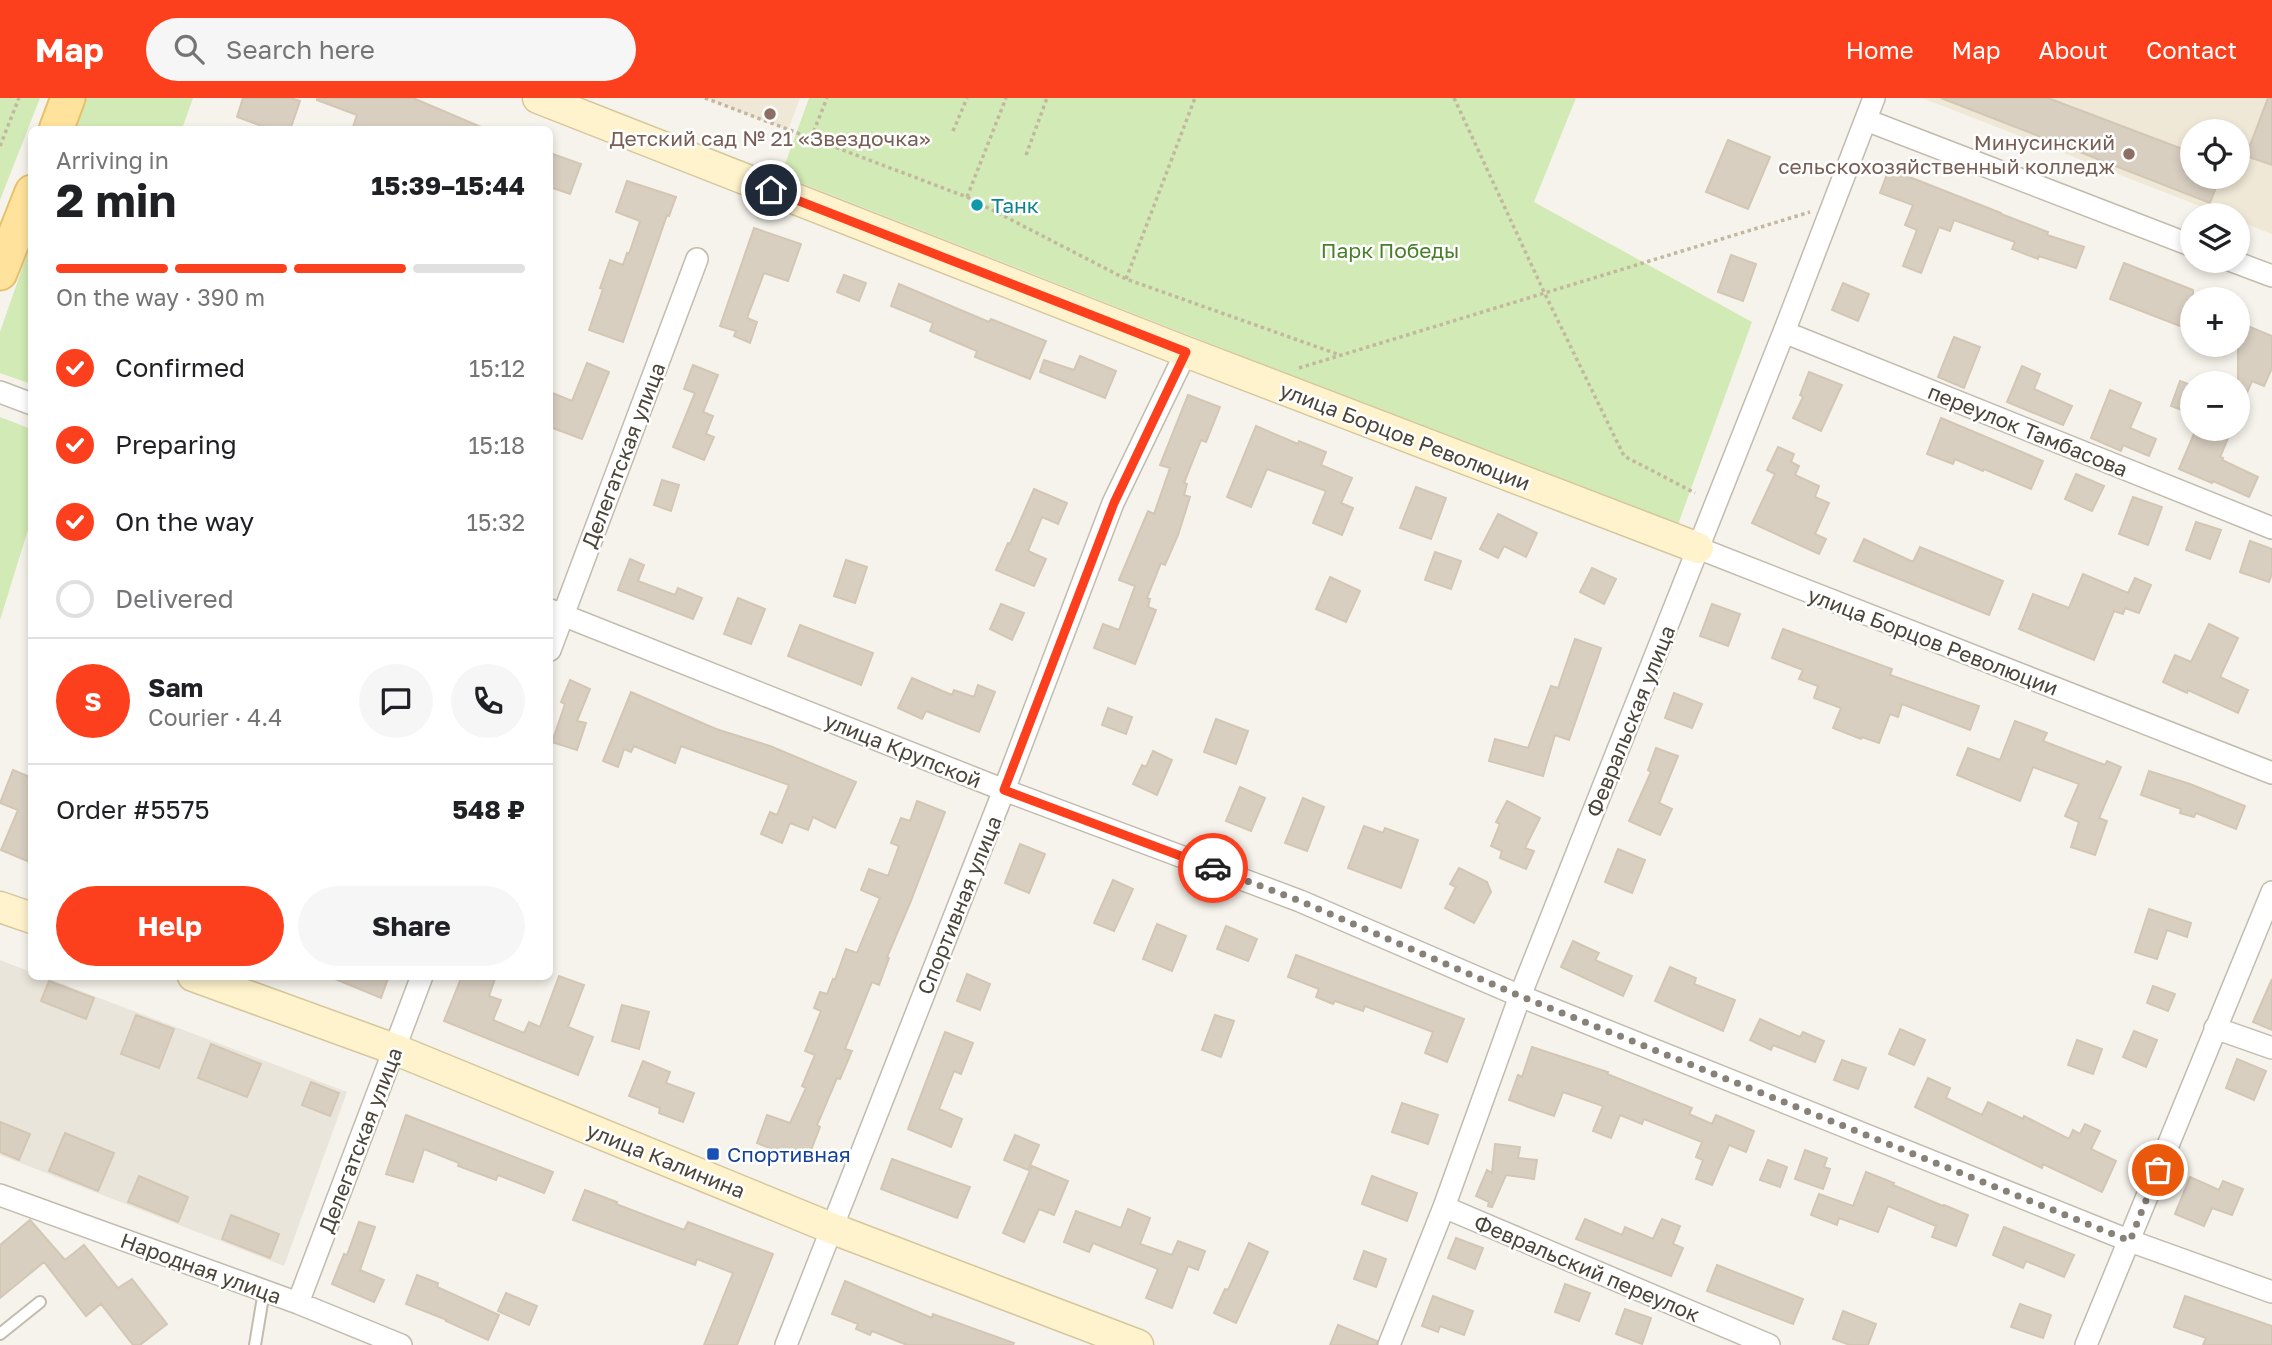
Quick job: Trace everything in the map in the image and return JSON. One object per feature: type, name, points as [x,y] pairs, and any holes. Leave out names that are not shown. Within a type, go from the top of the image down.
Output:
[{"type":"main road","points":[[58,126],[68,98]]},
{"type":"main road","points":[[0,273],[28,202]]},
{"type":"street","name":"улица Борцов Революции","points":[[538,98],[2272,773]]},
{"type":"street","name":"Февральская улица","points":[[1389,1345],[1444,1206],[1520,996],[1874,98]]},
{"type":"street","points":[[1866,120],[2180,241]]},
{"type":"street","name":"Делегатская улица","points":[[553,632],[556,613],[697,259]]},
{"type":"street","points":[[2250,268],[2272,276]]},
{"type":"street","name":"переулок Тамбасова","points":[[1784,332],[2272,528]]},
{"type":"street","name":"Спортивная улица","points":[[786,1345],[1114,503],[1186,352]]},
{"type":"street","points":[[0,391],[28,402]]},
{"type":"street","name":"улица Крупской","points":[[556,613],[1004,790],[1300,901],[1520,996],[2130,1241],[2272,1292]]},
{"type":"street","points":[[2086,1345],[2272,892]]},
{"type":"street","points":[[0,907],[28,917]]},
{"type":"street","name":"улица Калинина","points":[[204,980],[394,1049],[831,1228],[1138,1345]]},
{"type":"street","name":"Делегатская улица","points":[[298,1303],[420,980]]},
{"type":"street","points":[[2214,1028],[2272,1048]]},
{"type":"street","name":"Народная улица","points":[[0,1195],[298,1303],[401,1345]]},
{"type":"street","name":"Февральский переулок","points":[[1444,1206],[1769,1345]]},
{"type":"lane","points":[[255,1345],[264,1291]]},
{"type":"lane","points":[[0,1334],[40,1303]]},
{"type":"path","points":[[0,146],[19,98]]},
{"type":"path","points":[[705,98],[967,197],[1126,279],[1340,355]]},
{"type":"path","points":[[811,138],[827,98]]},
{"type":"path","points":[[953,131],[967,98]]},
{"type":"path","points":[[967,197],[1006,98]]},
{"type":"path","points":[[1026,155],[1047,98]]},
{"type":"path","points":[[1126,279],[1195,98]]},
{"type":"path","points":[[1454,98],[1544,292],[1625,456],[1695,493]]},
{"type":"path","points":[[1286,371],[1814,211]]},
{"type":"shaded area","name":"Детский сад № 21 «Звездочка»","points":[[705,98],[800,98],[788,130]]},
{"type":"shaded area","name":"Минусинский сельскохозяйственный колледж","points":[[1922,98],[2272,98],[2272,234],[2250,226],[2250,203],[2192,203]]},
{"type":"shaded area","points":[[0,960],[28,971],[28,980],[52,980],[347,1092],[284,1266],[0,1155]]},
{"type":"green space","points":[[0,98],[40,98],[28,126],[0,200]]},
{"type":"green space","points":[[83,98],[193,98],[183,126],[73,126]]},
{"type":"green space","name":"Парк Победы","points":[[809,98],[1576,98],[1534,202],[1752,322],[1677,527],[781,175]]},
{"type":"green space","points":[[28,252],[28,383],[0,373],[0,332]]},
{"type":"green space","points":[[0,417],[28,428],[28,530],[0,620]]},
{"type":"building","points":[[243,98],[291,98],[300,101],[291,126],[262,126],[237,117]]},
{"type":"building","points":[[413,98],[479,126],[353,126],[357,115],[317,100]]},
{"type":"building","points":[[1941,98],[2048,98],[2180,148],[2180,189],[2215,189],[2210,203]]},
{"type":"building","points":[[2268,98],[2272,98],[2272,165],[2250,157],[2250,145]]},
{"type":"building","points":[[1728,140],[1770,157],[1748,209],[1706,192]]},
{"type":"building","points":[[553,154],[581,164],[570,194],[553,188]]},
{"type":"building","points":[[1889,169],[2048,232],[2047,235],[2084,247],[2076,268],[2039,256],[2038,259],[2012,249],[2015,242],[1954,220],[1950,231],[1939,227],[1921,273],[1903,266],[1917,230],[1905,225],[1913,205],[1880,193]]},
{"type":"building","points":[[627,181],[676,197],[669,216],[667,215],[623,342],[589,330],[610,260],[623,265],[640,221],[616,212]]},
{"type":"building","points":[[754,228],[801,244],[788,281],[764,273],[747,318],[757,322],[750,343],[734,336],[736,331],[720,326]]},
{"type":"building","points":[[1731,255],[1756,264],[1743,301],[1718,292]]},
{"type":"building","points":[[2124,263],[2185,287],[2180,287],[2180,326],[2110,299]]},
{"type":"building","points":[[844,275],[866,283],[859,301],[837,292]]},
{"type":"building","points":[[1843,283],[1869,294],[1858,321],[1832,310]]},
{"type":"building","points":[[899,284],[989,322],[991,319],[1046,341],[1030,379],[975,357],[977,351],[930,331],[933,323],[891,306]]},
{"type":"building","points":[[2250,327],[2272,336],[2272,368],[2264,386],[2252,381],[2250,386],[2250,371],[2238,371],[2238,357],[2250,357]]},
{"type":"building","points":[[1954,337],[1980,347],[1964,388],[1938,377]]},
{"type":"building","points":[[1080,356],[1116,371],[1105,398],[1040,372],[1044,360],[1074,370]]},
{"type":"building","points":[[587,363],[609,372],[582,439],[553,428],[553,393],[572,401]]},
{"type":"building","points":[[693,365],[718,375],[703,412],[713,416],[706,434],[714,437],[704,460],[673,447],[695,393],[684,389]]},
{"type":"building","points":[[2022,366],[2040,374],[2034,389],[2072,406],[2063,425],[2007,402]]},
{"type":"building","points":[[1809,372],[1842,385],[1821,431],[1793,418],[1803,397],[1800,395]]},
{"type":"building","points":[[2180,381],[2180,409],[2171,406]]},
{"type":"building","points":[[2110,390],[2141,403],[2130,428],[2156,439],[2149,456],[2123,445],[2121,451],[2091,438]]},
{"type":"building","points":[[1188,395],[1220,407],[1206,442],[1201,440],[1184,483],[1187,484],[1184,495],[1190,497],[1178,535],[1165,565],[1161,563],[1147,598],[1150,599],[1148,607],[1156,610],[1135,664],[1094,648],[1103,624],[1119,630],[1135,586],[1119,580],[1148,511],[1154,514],[1170,468],[1160,465]]},
{"type":"building","points":[[1941,418],[2043,461],[2031,489],[1955,459],[1953,464],[1927,454]]},
{"type":"building","points":[[1256,426],[1298,444],[1299,441],[1326,452],[1321,465],[1352,478],[1341,503],[1353,508],[1342,535],[1313,523],[1326,491],[1267,469],[1251,507],[1227,497]]},
{"type":"building","points":[[2191,441],[2227,441],[2220,457],[2222,460],[2258,477],[2249,497],[2179,469]]},
{"type":"building","points":[[1778,447],[1794,454],[1791,462],[1799,466],[1795,475],[1819,486],[1815,497],[1829,503],[1815,534],[1826,539],[1819,554],[1752,523],[1775,474],[1767,470]]},
{"type":"building","points":[[2076,474],[2104,486],[2092,511],[2065,499]]},
{"type":"building","points":[[662,480],[679,485],[671,511],[654,505]]},
{"type":"building","points":[[1416,487],[1446,498],[1431,539],[1400,528]]},
{"type":"building","points":[[1034,489],[1067,503],[1058,524],[1042,517],[1028,551],[1046,559],[1034,586],[996,570]]},
{"type":"building","points":[[2133,497],[2162,507],[2148,545],[2119,534]]},
{"type":"building","points":[[1498,514],[1537,533],[1526,557],[1504,546],[1498,558],[1480,549]]},
{"type":"building","points":[[2196,522],[2221,530],[2210,559],[2186,550]]},
{"type":"building","points":[[1864,539],[1913,562],[1920,547],[2003,581],[1989,615],[1854,561]]},
{"type":"building","points":[[2250,541],[2272,549],[2272,573],[2269,582],[2240,572]]},
{"type":"building","points":[[1435,552],[1461,561],[1451,589],[1425,580]]},
{"type":"building","points":[[630,559],[644,565],[638,581],[675,595],[678,588],[702,598],[693,619],[618,590]]},
{"type":"building","points":[[846,560],[867,567],[855,603],[834,596]]},
{"type":"building","points":[[1592,568],[1616,579],[1604,604],[1580,592]]},
{"type":"building","points":[[2083,574],[2128,593],[2135,578],[2151,585],[2139,613],[2125,608],[2123,614],[2114,611],[2094,660],[2019,629],[2033,594],[2069,608]]},
{"type":"building","points":[[1330,577],[1360,591],[1346,622],[1316,609]]},
{"type":"building","points":[[738,598],[765,609],[751,644],[724,634]]},
{"type":"building","points":[[1001,604],[1024,613],[1012,640],[990,629]]},
{"type":"building","points":[[1712,604],[1740,614],[1728,646],[1700,636]]},
{"type":"building","points":[[2209,624],[2238,638],[2220,677],[2248,690],[2238,713],[2188,690],[2187,693],[2163,682],[2175,655],[2191,662]]},
{"type":"building","points":[[800,625],[873,653],[861,685],[788,656]]},
{"type":"building","points":[[1783,629],[1892,669],[1890,675],[1979,706],[1970,730],[1902,704],[1898,717],[1890,714],[1879,743],[1833,728],[1841,708],[1814,698],[1818,686],[1799,679],[1803,670],[1772,658]]},
{"type":"building","points":[[1575,639],[1601,648],[1569,740],[1555,735],[1543,776],[1489,761],[1495,739],[1528,748],[1551,686],[1558,688]]},
{"type":"building","points":[[912,678],[952,695],[954,690],[974,697],[978,685],[995,692],[979,732],[926,711],[922,719],[898,708]]},
{"type":"building","points":[[570,680],[590,689],[577,721],[586,723],[577,750],[553,742],[565,704],[561,702]]},
{"type":"building","points":[[631,692],[716,729],[770,746],[856,782],[835,828],[813,817],[808,830],[790,823],[782,843],[761,834],[770,812],[777,815],[789,785],[681,746],[675,763],[634,746],[631,752],[624,749],[618,767],[603,761]]},
{"type":"building","points":[[1674,693],[1702,704],[1692,728],[1665,718]]},
{"type":"building","points":[[1108,708],[1132,717],[1126,734],[1102,725]]},
{"type":"building","points":[[1216,719],[1248,731],[1236,764],[1204,752]]},
{"type":"building","points":[[2015,721],[2047,733],[2043,741],[2105,765],[2107,761],[2121,767],[2099,818],[2107,821],[2095,855],[2071,847],[2079,822],[2065,816],[2079,784],[2033,767],[2020,801],[1957,775],[1968,748],[2000,760]]},
{"type":"building","points":[[1656,748],[1678,756],[1659,803],[1672,809],[1660,835],[1629,821],[1651,772],[1648,770]]},
{"type":"building","points":[[1153,751],[1172,760],[1157,795],[1133,784],[1142,765],[1146,767]]},
{"type":"building","points":[[13,770],[28,776],[28,861],[1,850],[18,810],[0,803]]},
{"type":"building","points":[[2149,771],[2245,806],[2236,829],[2196,813],[2194,817],[2180,813],[2181,809],[2141,795]]},
{"type":"building","points":[[1240,787],[1265,798],[1251,831],[1226,821]]},
{"type":"building","points":[[1303,798],[1324,807],[1307,851],[1285,843]]},
{"type":"building","points":[[917,801],[945,812],[887,957],[889,958],[879,985],[872,982],[845,1049],[852,1051],[817,1125],[820,1127],[806,1163],[757,1143],[767,1115],[790,1123],[806,1088],[802,1086],[815,1055],[805,1051],[821,1011],[814,1008],[820,992],[827,994],[846,949],[857,953],[880,898],[861,890],[869,869],[888,876],[899,846],[891,843],[901,818],[910,821]]},
{"type":"building","points":[[1507,801],[1540,818],[1525,848],[1534,851],[1526,869],[1500,858],[1502,851],[1491,846],[1500,824],[1496,822]]},
{"type":"building","points":[[1364,826],[1383,833],[1385,828],[1418,840],[1401,888],[1348,868]]},
{"type":"building","points":[[1020,844],[1045,854],[1029,893],[1005,883]]},
{"type":"building","points":[[1618,849],[1645,860],[1632,893],[1605,882]]},
{"type":"building","points":[[1459,868],[1487,882],[1491,892],[1474,923],[1445,908],[1456,887],[1450,884]]},
{"type":"building","points":[[1113,880],[1133,889],[1114,931],[1094,923]]},
{"type":"building","points":[[2149,909],[2191,923],[2187,937],[2167,930],[2157,959],[2135,952]]},
{"type":"building","points":[[1157,924],[1186,936],[1172,971],[1143,959]]},
{"type":"building","points":[[1226,926],[1257,939],[1248,961],[1217,949]]},
{"type":"building","points":[[1573,941],[1599,953],[1595,960],[1632,976],[1623,996],[1561,967]]},
{"type":"building","points":[[1296,955],[1464,1019],[1447,1062],[1425,1053],[1433,1032],[1365,1006],[1363,1011],[1316,997],[1319,989],[1288,977]]},
{"type":"building","points":[[1670,967],[1696,978],[1694,984],[1735,1000],[1723,1031],[1655,1001]]},
{"type":"building","points":[[967,974],[990,984],[980,1010],[957,1001]]},
{"type":"building","points":[[559,976],[584,985],[568,1027],[593,1037],[578,1075],[444,1021],[460,980],[495,980],[489,996],[501,1000],[493,1020],[524,1033],[529,1022],[540,1027]]},
{"type":"building","points":[[2272,979],[2272,1030],[2253,1022]]},
{"type":"building","points":[[338,980],[388,980],[381,998]]},
{"type":"building","points":[[49,981],[94,998],[86,1019],[41,1001]]},
{"type":"building","points":[[2153,986],[2175,994],[2168,1011],[2147,1003]]},
{"type":"building","points":[[622,1005],[649,1012],[639,1049],[612,1041]]},
{"type":"building","points":[[136,1015],[174,1029],[159,1068],[121,1054]]},
{"type":"building","points":[[1215,1015],[1234,1021],[1221,1057],[1202,1050]]},
{"type":"building","points":[[1760,1019],[1800,1037],[1803,1032],[1824,1041],[1815,1062],[1773,1045],[1771,1050],[1750,1040]]},
{"type":"building","points":[[1900,1029],[1925,1040],[1914,1065],[1889,1054]]},
{"type":"building","points":[[2134,1031],[2157,1040],[2146,1067],[2123,1057]]},
{"type":"building","points":[[945,1032],[973,1043],[961,1074],[954,1071],[939,1109],[962,1119],[951,1147],[908,1129]]},
{"type":"building","points":[[2077,1040],[2102,1049],[2093,1074],[2068,1065]]},
{"type":"building","points":[[211,1044],[261,1064],[247,1097],[198,1078]]},
{"type":"building","points":[[1532,1047],[1608,1072],[1607,1074],[1692,1108],[1689,1114],[1712,1124],[1716,1115],[1754,1131],[1746,1152],[1729,1145],[1712,1185],[1696,1179],[1703,1160],[1696,1157],[1702,1142],[1644,1119],[1642,1124],[1620,1115],[1611,1138],[1593,1131],[1603,1106],[1563,1092],[1554,1116],[1509,1100],[1518,1075],[1522,1077]]},
{"type":"building","points":[[2237,1059],[2266,1071],[2254,1100],[2226,1088]]},
{"type":"building","points":[[1842,1060],[1866,1068],[1858,1089],[1834,1080]]},
{"type":"building","points":[[643,1061],[670,1072],[666,1083],[694,1093],[683,1122],[659,1113],[660,1108],[629,1096]]},
{"type":"building","points":[[1928,1078],[1950,1088],[1946,1098],[1982,1115],[1988,1102],[2023,1119],[2024,1116],[2069,1139],[2073,1130],[2080,1134],[2085,1124],[2100,1131],[2091,1149],[2116,1161],[2102,1192],[2043,1164],[2042,1168],[1915,1107]]},
{"type":"building","points":[[311,1082],[339,1093],[330,1116],[302,1105]]},
{"type":"building","points":[[1402,1103],[1438,1115],[1428,1144],[1392,1132]]},
{"type":"building","points":[[406,1115],[553,1172],[544,1193],[498,1175],[496,1180],[458,1166],[459,1163],[424,1149],[413,1182],[386,1174]]},
{"type":"building","points":[[0,1122],[30,1134],[19,1160],[0,1152]]},
{"type":"building","points":[[65,1133],[114,1153],[98,1191],[49,1171]]},
{"type":"building","points":[[1015,1135],[1039,1145],[1028,1170],[1004,1160]]},
{"type":"building","points":[[1495,1144],[1520,1147],[1518,1158],[1537,1160],[1534,1179],[1506,1175],[1492,1207],[1488,1206],[1489,1202],[1476,1196],[1487,1170],[1492,1173]]},
{"type":"building","points":[[1805,1150],[1827,1158],[1824,1167],[1830,1169],[1823,1189],[1795,1179]]},
{"type":"building","points":[[892,1159],[970,1187],[957,1218],[881,1189]]},
{"type":"building","points":[[1768,1160],[1787,1167],[1780,1187],[1760,1180]]},
{"type":"building","points":[[1032,1166],[1068,1181],[1054,1215],[1039,1209],[1024,1242],[1003,1233]]},
{"type":"building","points":[[1866,1172],[1968,1215],[1956,1246],[1932,1237],[1936,1226],[1888,1206],[1878,1232],[1839,1218],[1837,1225],[1811,1215],[1819,1194],[1853,1206]]},
{"type":"building","points":[[139,1176],[188,1197],[178,1222],[128,1202]]},
{"type":"building","points":[[1372,1176],[1417,1193],[1407,1221],[1362,1204]]},
{"type":"building","points":[[2190,1177],[2219,1190],[2223,1181],[2243,1189],[2232,1215],[2212,1208],[2204,1226],[2175,1214]]},
{"type":"building","points":[[585,1190],[684,1230],[688,1222],[773,1254],[737,1345],[704,1345],[733,1273],[697,1259],[695,1265],[573,1220]]},
{"type":"building","points":[[1128,1209],[1150,1218],[1140,1244],[1172,1255],[1178,1241],[1205,1251],[1198,1270],[1188,1266],[1172,1308],[1146,1298],[1158,1269],[1093,1243],[1089,1252],[1064,1242],[1076,1211],[1121,1228]]},
{"type":"building","points":[[231,1215],[279,1234],[270,1258],[222,1239]]},
{"type":"building","points":[[1585,1219],[1622,1235],[1625,1227],[1653,1239],[1662,1219],[1680,1226],[1673,1244],[1683,1248],[1671,1276],[1576,1239]]},
{"type":"building","points":[[30,1220],[65,1260],[84,1245],[118,1288],[132,1279],[167,1324],[140,1345],[133,1345],[101,1304],[86,1316],[44,1262],[0,1298],[0,1245]]},
{"type":"building","points":[[359,1222],[375,1227],[360,1270],[384,1280],[374,1302],[332,1284],[344,1254],[347,1255]]},
{"type":"building","points":[[2004,1227],[2074,1255],[2064,1277],[2026,1261],[2023,1268],[1993,1255]]},
{"type":"building","points":[[1456,1238],[1483,1248],[1475,1269],[1448,1258]]},
{"type":"building","points":[[1249,1243],[1268,1252],[1236,1323],[1214,1313],[1225,1289],[1228,1290]]},
{"type":"building","points":[[1364,1251],[1386,1259],[1376,1287],[1354,1279]]},
{"type":"building","points":[[1717,1265],[1803,1299],[1793,1324],[1707,1291]]},
{"type":"building","points":[[417,1275],[499,1315],[488,1340],[406,1304]]},
{"type":"building","points":[[845,1281],[932,1318],[933,1314],[1014,1343],[907,1345],[872,1331],[870,1335],[856,1329],[858,1324],[832,1314]]},
{"type":"building","points":[[1565,1284],[1590,1293],[1579,1321],[1555,1312]]},
{"type":"building","points":[[506,1293],[537,1306],[529,1325],[498,1311]]},
{"type":"building","points":[[1433,1296],[1473,1311],[1464,1335],[1440,1326],[1438,1332],[1422,1326]]},
{"type":"building","points":[[2185,1296],[2272,1326],[2272,1345],[2203,1345],[2206,1338],[2174,1327]]},
{"type":"building","points":[[2020,1304],[2051,1315],[2043,1338],[2011,1327]]},
{"type":"building","points":[[1625,1309],[1651,1318],[1642,1344],[1616,1334]]},
{"type":"building","points":[[1843,1311],[1876,1324],[1868,1345],[1850,1345],[1833,1339]]},
{"type":"building","points":[[1338,1325],[1377,1341],[1376,1345],[1330,1345]]},
{"type":"way so far","points":[[1213,868],[1300,901],[1520,996],[2130,1241],[2158,1170]]},
{"type":"place","name":"Детский сад № 21 «Звездочка»","points":[[770,114]]},
{"type":"place","name":"Минусинский сельскохозяйственный колледж","points":[[2129,154]]},
{"type":"place","name":"Танк","points":[[977,205]]},
{"type":"place","name":"Спортивная","points":[[713,1154]]},
{"type":"route","points":[[771,190],[1186,352],[1114,503],[1004,790],[1213,868]]}]
